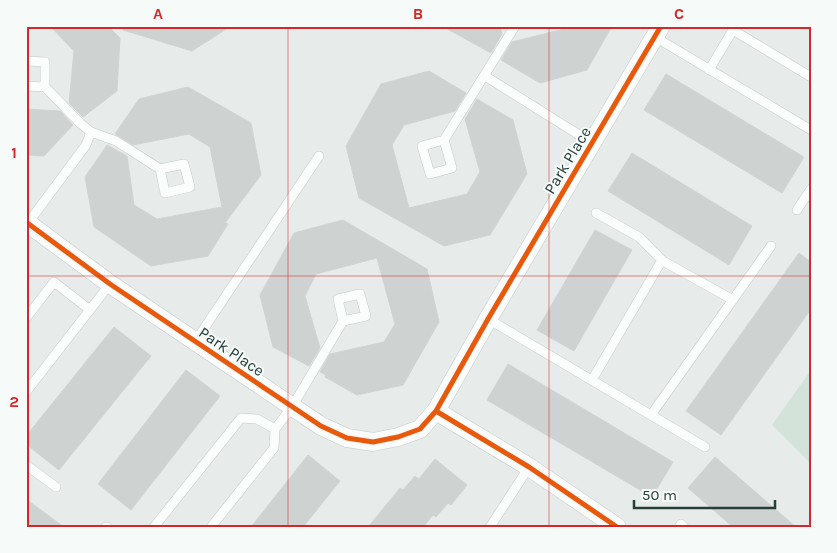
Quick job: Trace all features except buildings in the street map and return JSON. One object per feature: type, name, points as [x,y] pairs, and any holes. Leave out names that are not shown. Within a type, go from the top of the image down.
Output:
[{"type":"street","name":"Park Place","points":[[27,222],[110,284],[321,426],[347,438],[373,442],[398,437],[420,429],[436,411],[488,319],[658,31]]},
{"type":"street","points":[[436,411],[529,467],[617,527]]},
{"type":"lane","points":[[444,140],[515,26]]},
{"type":"lane","points":[[709,70],[734,30],[811,77]]},
{"type":"lane","points":[[658,31],[709,70],[811,130]]},
{"type":"lane","points":[[26,61],[45,62],[45,87],[80,124],[91,132],[116,141],[160,170]]},
{"type":"lane","points":[[485,76],[592,143]]},
{"type":"lane","points":[[26,86],[45,87]]},
{"type":"lane","points":[[27,222],[86,145],[91,132]]},
{"type":"lane","points":[[195,342],[319,156]]},
{"type":"lane","points":[[796,210],[811,189]]},
{"type":"lane","points":[[596,213],[639,237],[662,260],[734,300]]},
{"type":"lane","points":[[651,415],[771,246]]},
{"type":"lane","points":[[592,380],[662,260]]},
{"type":"lane","points":[[26,318],[54,282],[90,310]]},
{"type":"lane","points":[[26,392],[110,284]]},
{"type":"lane","points":[[488,319],[705,447]]},
{"type":"lane","points":[[211,527],[274,448],[275,429],[292,407],[343,321]]},
{"type":"lane","points":[[154,527],[240,418],[258,419],[275,429]]},
{"type":"lane","points":[[26,465],[56,487]]},
{"type":"lane","points":[[490,527],[529,467]]},
{"type":"lane","points":[[679,527],[681,524],[684,527]]},
{"type":"shaded area","points":[[811,370],[811,464],[772,425]]},
{"type":"cycle path","points":[[26,222],[110,284],[321,426],[347,438],[373,442],[398,437],[420,429],[436,411],[488,319],[661,26]]},
{"type":"cycle path","points":[[436,411],[529,467],[617,527]]}]
